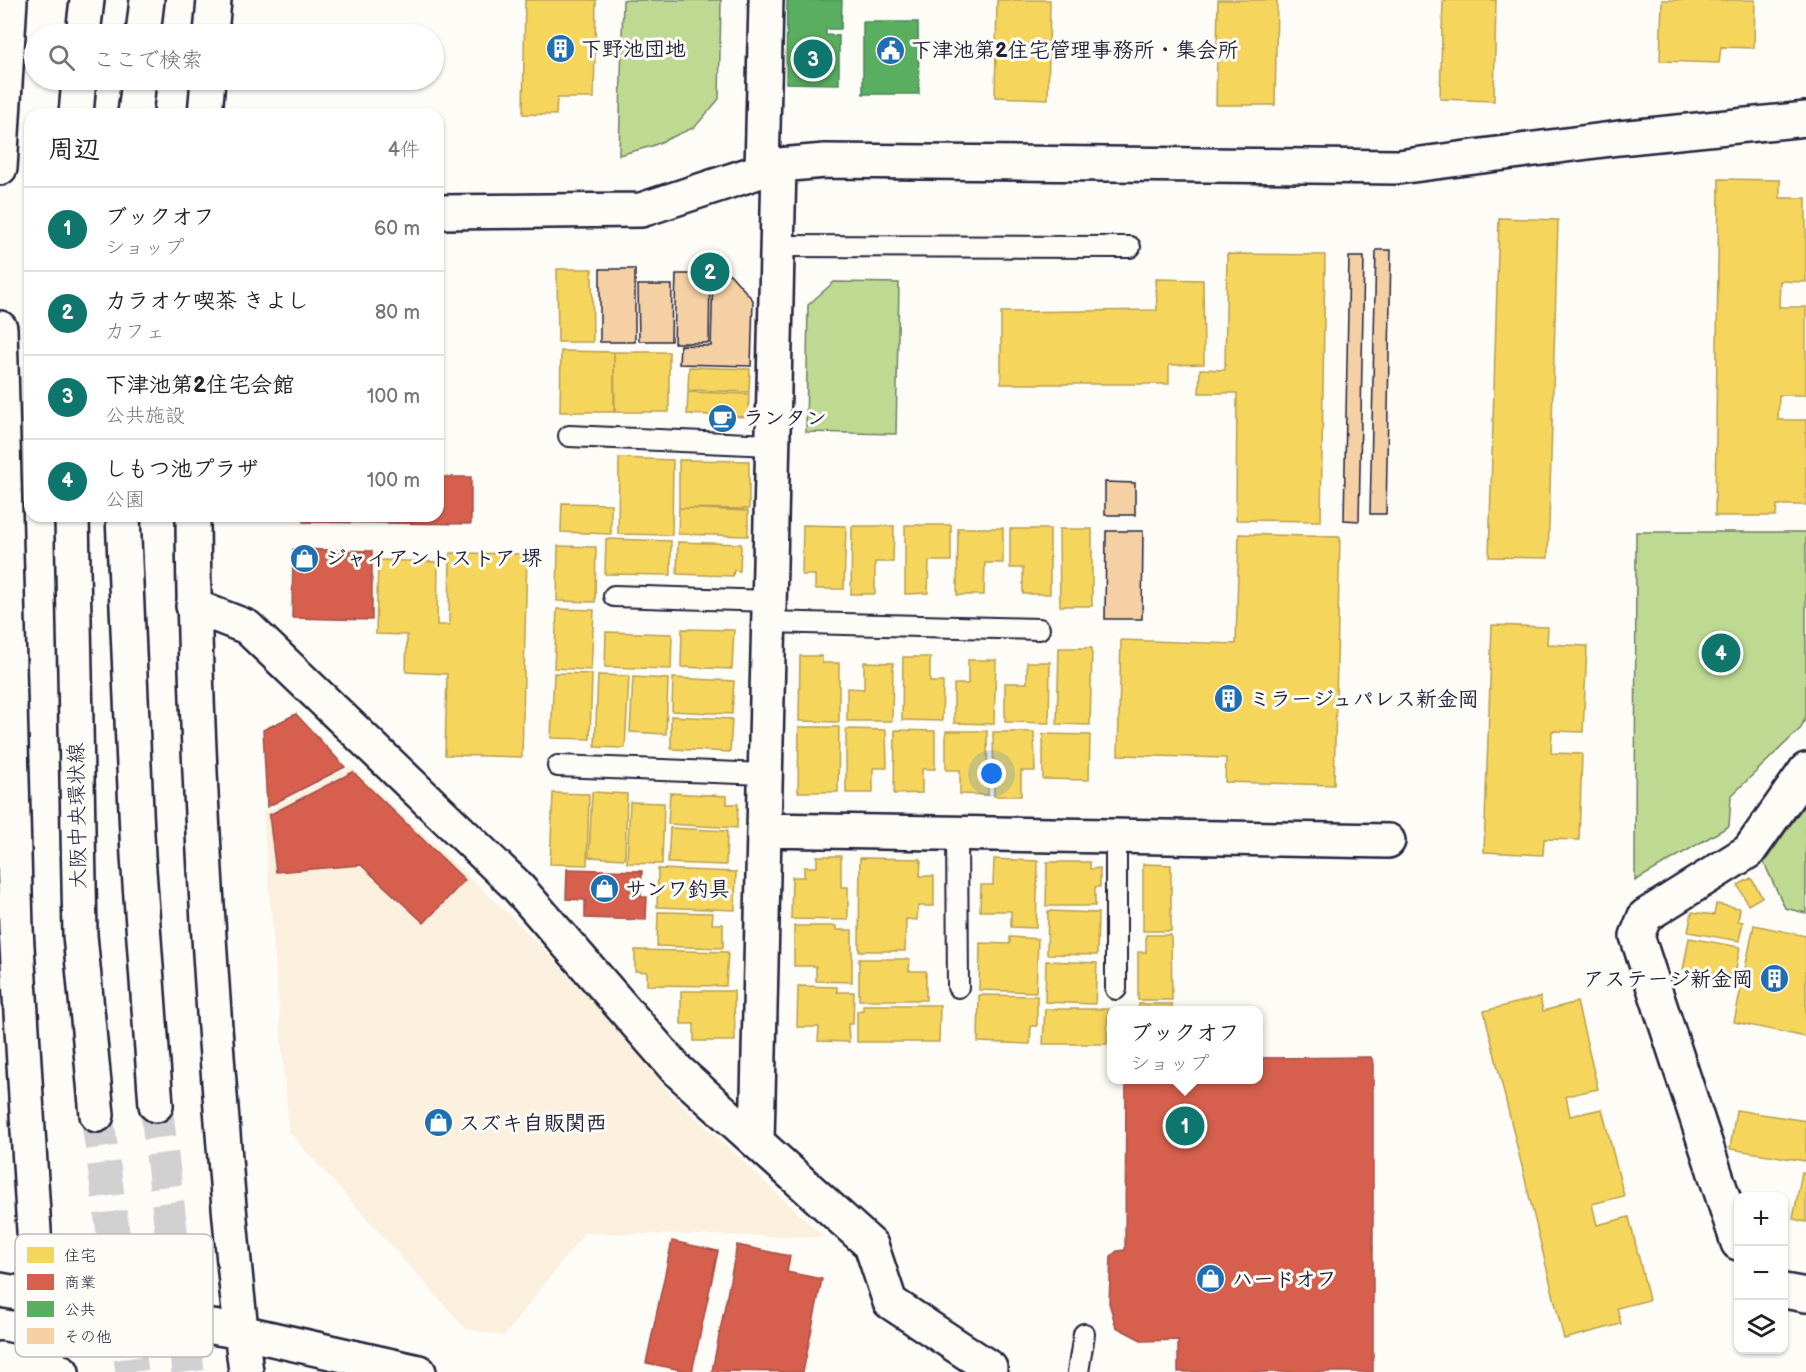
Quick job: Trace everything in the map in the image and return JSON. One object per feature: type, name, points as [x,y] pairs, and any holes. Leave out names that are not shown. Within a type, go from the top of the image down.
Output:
[{"type":"street","points":[[0,168],[10,0]]},
{"type":"street","points":[[85,24],[87,0]]},
{"type":"street","points":[[144,24],[147,0]]},
{"type":"street","points":[[212,24],[214,0]]},
{"type":"street","points":[[756,1142],[777,246],[770,168],[766,0]]},
{"type":"street","points":[[77,108],[78,90]]},
{"type":"street","points":[[136,108],[138,90]]},
{"type":"street","points":[[206,108],[207,90]]},
{"type":"street","points":[[444,212],[640,210],[770,168],[825,161],[1398,167],[1631,136],[1806,119]]},
{"type":"street","points":[[0,328],[5,666],[16,929],[34,1234]]},
{"type":"street","name":"大阪中央環状線","points":[[72,522],[80,935],[97,1115]]},
{"type":"street","points":[[123,522],[138,856],[156,1105]]},
{"type":"street","points":[[193,522],[193,606],[209,949],[230,1225],[246,1372]]},
{"type":"street","points":[[193,606],[247,627],[516,885],[677,1070],[871,1245],[890,1302],[990,1368],[989,1372]]},
{"type":"street","points":[[1734,1231],[1636,936],[1645,916],[1749,851],[1806,771]]},
{"type":"street","points":[[764,830],[1388,842]]},
{"type":"street","points":[[0,1290],[15,1293]]},
{"type":"street","points":[[1788,1292],[1806,1295]]},
{"type":"street","points":[[213,1327],[419,1372]]},
{"type":"street","points":[[0,1359],[54,1371]]},
{"type":"lane","points":[[777,246],[1130,247]]},
{"type":"lane","points":[[569,436],[773,445]]},
{"type":"lane","points":[[614,596],[769,612],[1039,629]]},
{"type":"lane","points":[[558,766],[765,774]]},
{"type":"lane","points":[[957,833],[957,987]]},
{"type":"lane","points":[[1116,836],[1116,989]]},
{"type":"lane","points":[[1078,1372],[1084,1334]]},
{"type":"shaded area","points":[[350,767],[512,917],[593,1000],[671,1095],[824,1237],[584,1233],[504,1336],[466,1329],[289,1132],[263,813]]},
{"type":"green space","points":[[623,0],[721,0],[719,99],[695,127],[652,146],[619,155]]},
{"type":"green space","points":[[834,282],[899,283],[896,434],[806,432],[808,305]]},
{"type":"green space","points":[[1636,532],[1806,532],[1806,716],[1801,728],[1731,796],[1729,826],[1635,881]]},
{"type":"green space","points":[[1806,803],[1806,913],[1785,908],[1764,863]]},
{"type":"building: 住宅","name":"下野池団地","points":[[525,0],[596,0],[594,98],[557,98],[556,115],[523,114]]},
{"type":"building: 住宅","points":[[997,0],[1050,0],[1048,99],[995,97]]},
{"type":"building: 住宅","points":[[1218,0],[1277,0],[1275,105],[1216,105]]},
{"type":"building: 住宅","points":[[1443,0],[1496,0],[1494,101],[1440,99]]},
{"type":"building: 住宅","points":[[1662,0],[1755,0],[1754,48],[1721,47],[1719,63],[1660,61]]},
{"type":"building: 住宅","points":[[1719,179],[1780,180],[1780,198],[1806,198],[1806,282],[1780,281],[1779,307],[1806,307],[1806,395],[1779,395],[1778,420],[1806,420],[1806,505],[1777,505],[1776,516],[1715,516]]},
{"type":"building: 住宅","points":[[1499,218],[1558,220],[1548,558],[1489,557]]},
{"type":"building: 住宅","points":[[1227,254],[1325,255],[1321,521],[1236,520],[1237,393],[1199,393],[1200,369],[1225,370]]},
{"type":"building: 住宅","points":[[557,269],[592,269],[593,342],[558,342]]},
{"type":"building: 住宅","points":[[1156,279],[1203,280],[1204,364],[1169,365],[1169,384],[1001,384],[1001,312],[1157,310]]},
{"type":"building: 住宅","points":[[561,351],[614,352],[614,412],[560,412]]},
{"type":"building: 住宅","points":[[614,352],[669,352],[669,412],[615,412]]},
{"type":"building: 住宅","points":[[689,367],[750,369],[749,392],[688,390]]},
{"type":"building: 住宅","points":[[688,392],[749,394],[748,417],[687,414]]},
{"type":"building: 住宅","points":[[619,458],[673,460],[672,535],[618,534]]},
{"type":"building: 住宅","points":[[679,460],[749,461],[749,509],[679,508]]},
{"type":"building: 住宅","points":[[562,503],[611,504],[611,534],[561,532]]},
{"type":"building: 住宅","points":[[679,508],[748,511],[748,536],[678,534]]},
{"type":"building: 住宅","points":[[803,525],[846,526],[844,589],[815,589],[815,575],[802,575]]},
{"type":"building: 住宅","points":[[905,525],[951,525],[951,561],[929,561],[928,593],[905,594]]},
{"type":"building: 住宅","points":[[852,526],[894,526],[893,562],[875,562],[875,594],[851,594]]},
{"type":"building: 住宅","points":[[958,528],[1003,528],[1003,563],[985,563],[984,595],[957,595]]},
{"type":"building: 住宅","points":[[1010,529],[1050,529],[1050,594],[1023,594],[1023,568],[1010,568]]},
{"type":"building: 住宅","points":[[1059,529],[1092,529],[1092,606],[1060,606]]},
{"type":"building: 住宅","name":"ミラージュパレス新金岡","points":[[1239,534],[1340,537],[1334,785],[1225,782],[1226,758],[1118,755],[1121,640],[1236,644]]},
{"type":"building: 住宅","points":[[606,539],[671,541],[671,575],[605,574]]},
{"type":"building: 住宅","points":[[678,542],[741,544],[740,571],[734,570],[733,576],[677,574]]},
{"type":"building: 住宅","points":[[558,546],[596,547],[595,602],[557,601]]},
{"type":"building: 住宅","points":[[450,553],[527,554],[522,757],[445,755],[447,674],[406,672],[407,635],[376,634],[378,560],[438,562],[437,625],[449,625]]},
{"type":"building: 住宅","points":[[557,609],[594,610],[591,670],[554,668]]},
{"type":"building: 住宅","points":[[1492,625],[1548,627],[1547,644],[1587,646],[1583,732],[1552,731],[1551,753],[1582,754],[1579,840],[1544,839],[1543,855],[1484,852]]},
{"type":"building: 住宅","points":[[682,629],[734,630],[732,669],[681,667]]},
{"type":"building: 住宅","points":[[606,632],[672,634],[671,669],[605,667]]},
{"type":"building: 住宅","points":[[1059,648],[1092,648],[1090,725],[1057,724]]},
{"type":"building: 住宅","points":[[800,656],[822,656],[822,663],[839,663],[839,722],[799,721]]},
{"type":"building: 住宅","points":[[903,657],[930,657],[930,682],[943,682],[942,721],[902,720]]},
{"type":"building: 住宅","points":[[968,660],[996,660],[994,724],[954,723],[954,684],[968,684]]},
{"type":"building: 住宅","points":[[864,662],[893,663],[892,721],[847,721],[847,688],[864,689]]},
{"type":"building: 住宅","points":[[1027,662],[1050,662],[1049,723],[1005,722],[1005,683],[1027,683]]},
{"type":"building: 住宅","points":[[554,673],[592,674],[590,739],[551,738]]},
{"type":"building: 住宅","points":[[598,675],[629,676],[625,748],[595,747]]},
{"type":"building: 住宅","points":[[633,677],[668,679],[666,734],[630,732]]},
{"type":"building: 住宅","points":[[673,678],[734,681],[732,714],[672,711]]},
{"type":"building: 住宅","points":[[671,716],[732,719],[730,752],[671,749]]},
{"type":"building: 住宅","points":[[799,727],[839,727],[838,792],[798,792]]},
{"type":"building: 住宅","points":[[846,729],[886,730],[887,768],[873,768],[873,793],[846,793]]},
{"type":"building: 住宅","points":[[895,730],[935,731],[935,769],[922,769],[922,793],[894,794]]},
{"type":"building: 住宅","points":[[946,731],[987,731],[988,795],[960,794],[960,770],[946,770]]},
{"type":"building: 住宅","points":[[993,732],[1034,732],[1035,771],[1021,771],[1021,796],[994,796]]},
{"type":"building: 住宅","points":[[1043,734],[1090,735],[1089,780],[1043,779]]},
{"type":"building: 住宅","points":[[592,792],[627,794],[625,859],[589,857]]},
{"type":"building: 住宅","points":[[553,793],[589,794],[587,865],[550,864]]},
{"type":"building: 住宅","points":[[670,793],[727,796],[727,804],[738,804],[737,828],[668,824]]},
{"type":"building: 住宅","points":[[630,802],[664,803],[662,864],[627,863]]},
{"type":"building: 住宅","points":[[670,828],[727,831],[726,865],[668,863]]},
{"type":"building: 住宅","points":[[817,856],[841,856],[841,887],[848,887],[848,920],[791,919],[792,877],[804,877],[804,867],[817,867]]},
{"type":"building: 住宅","points":[[860,858],[921,859],[920,876],[934,876],[934,906],[918,906],[917,920],[906,919],[905,951],[859,951]]},
{"type":"building: 住宅","points":[[994,859],[1038,861],[1036,928],[1011,927],[1011,911],[980,911],[981,885],[993,885]]},
{"type":"building: 住宅","points":[[1047,862],[1090,862],[1090,869],[1100,868],[1100,887],[1095,887],[1095,906],[1046,906]]},
{"type":"building: 住宅","points":[[1143,864],[1171,865],[1171,931],[1143,931]]},
{"type":"building: 住宅","points":[[658,869],[736,872],[735,910],[657,907]]},
{"type":"building: 住宅","points":[[1751,878],[1762,897],[1748,905],[1738,885]]},
{"type":"building: 住宅","points":[[1716,904],[1740,908],[1738,921],[1743,922],[1739,941],[1688,932],[1692,912],[1714,915]]},
{"type":"building: 住宅","points":[[1048,911],[1098,913],[1097,955],[1047,954]]},
{"type":"building: 住宅","points":[[658,912],[713,913],[712,924],[723,924],[723,948],[657,946]]},
{"type":"building: 住宅","name":"アステージ新金岡","points":[[1754,925],[1806,936],[1806,1037],[1734,1022]]},
{"type":"building: 住宅","points":[[794,926],[836,926],[836,930],[852,930],[852,982],[816,981],[816,966],[794,966]]},
{"type":"building: 住宅","points":[[1146,935],[1171,935],[1172,1000],[1138,1000],[1138,952],[1146,952]]},
{"type":"building: 住宅","points":[[1010,937],[1038,939],[1036,992],[979,990],[980,943],[1010,944]]},
{"type":"building: 住宅","points":[[1689,938],[1740,947],[1734,979],[1683,970]]},
{"type":"building: 住宅","points":[[635,950],[728,952],[726,986],[647,985],[647,972],[635,971]]},
{"type":"building: 住宅","points":[[859,959],[910,959],[909,971],[926,971],[926,1000],[859,1000]]},
{"type":"building: 住宅","points":[[1046,961],[1097,963],[1095,1004],[1045,1002]]},
{"type":"building: 住宅","points":[[798,986],[837,987],[837,992],[854,992],[853,1024],[848,1024],[849,1042],[818,1041],[819,1027],[797,1027]]},
{"type":"building: 住宅","points":[[681,991],[734,991],[735,1041],[694,1041],[694,1024],[681,1024]]},
{"type":"building: 住宅","points":[[979,995],[1037,996],[1037,1026],[1031,1026],[1030,1044],[978,1042]]},
{"type":"building: 住宅","points":[[1540,997],[1543,1011],[1577,1002],[1598,1089],[1566,1096],[1570,1116],[1602,1109],[1624,1196],[1592,1204],[1597,1225],[1629,1217],[1649,1300],[1617,1308],[1621,1324],[1564,1339],[1484,1011]]},
{"type":"building: 住宅","points":[[1139,1004],[1172,1004],[1172,1006],[1139,1006]]},
{"type":"building: 住宅","points":[[863,1005],[940,1005],[939,1042],[857,1042],[857,1011],[863,1010]]},
{"type":"building: 住宅","points":[[1045,1009],[1107,1009],[1107,1044],[1043,1044]]},
{"type":"building: 住宅","points":[[1736,1110],[1806,1121],[1806,1161],[1730,1149]]},
{"type":"building: 住宅","points":[[1802,1172],[1806,1173],[1806,1222],[1793,1219]]},
{"type":"building: 商業","points":[[444,477],[471,477],[471,524],[303,522],[444,522]]},
{"type":"building: 商業","points":[[293,549],[372,551],[372,620],[292,618]]},
{"type":"building: 商業","points":[[296,714],[345,767],[267,807],[263,730]]},
{"type":"building: 商業","points":[[353,772],[465,880],[424,923],[361,865],[276,872],[269,815]]},
{"type":"building: 商業","points":[[567,869],[642,871],[641,897],[647,897],[646,920],[585,918],[585,900],[566,899]]},
{"type":"building: 商業","points":[[1371,1057],[1373,1062],[1373,1372],[1178,1372],[1178,1340],[1143,1341],[1116,1327],[1109,1303],[1111,1256],[1117,1251],[1125,1250],[1126,1084],[1263,1084],[1263,1058]]},
{"type":"building: 商業","points":[[672,1241],[718,1251],[692,1372],[646,1363]]},
{"type":"building: 商業","points":[[737,1245],[790,1256],[787,1272],[822,1279],[803,1372],[712,1371]]},
{"type":"building: 公共","points":[[787,0],[842,0],[841,29],[826,29],[826,35],[839,36],[839,84],[786,83]]},
{"type":"building: 公共","name":"下津池第2住宅管理事務所・集会所","points":[[863,22],[918,22],[919,94],[863,94]]},
{"type":"building: その他","points":[[1376,250],[1391,250],[1386,514],[1370,514]]},
{"type":"building: その他","points":[[1349,257],[1364,257],[1359,521],[1344,520]]},
{"type":"building: その他","points":[[600,269],[635,269],[635,342],[600,342]]},
{"type":"building: その他","points":[[676,274],[710,274],[709,343],[674,343]]},
{"type":"building: その他","points":[[713,274],[730,274],[753,300],[751,366],[679,364],[680,345],[711,346]]},
{"type":"building: その他","points":[[638,285],[672,285],[671,341],[639,341]]},
{"type":"building: その他","points":[[1105,482],[1135,483],[1135,515],[1105,515]]},
{"type":"building: その他","points":[[1106,531],[1143,531],[1142,619],[1105,619]]},
{"type":"tunnel","points":[[156,1105],[171,1234]]},
{"type":"tunnel","points":[[97,1115],[113,1234]]},
{"type":"tunnel","points":[[130,1357],[132,1372]]},
{"type":"tunnel","points":[[186,1357],[188,1372]]},
{"type":"place","name":"下野池団地","points":[[560,49]]},
{"type":"place","name":"下津池第2住宅管理事務所・集会所","points":[[890,50]]},
{"type":"place","name":"下津池第2住宅会館","points":[[813,59]]},
{"type":"place","name":"カラオケ喫茶 きよし","points":[[710,272]]},
{"type":"place","name":"ランタン","points":[[722,418]]},
{"type":"place","name":"ジャイアントストア 堺","points":[[304,558]]},
{"type":"place","name":"しもつ池プラザ","points":[[1721,653]]},
{"type":"place","name":"ミラージュパレス新金岡","points":[[1228,699]]},
{"type":"place","name":"サンワ釣具","points":[[604,889]]},
{"type":"place","name":"アステージ新金岡","points":[[1774,979]]},
{"type":"place","name":"スズキ自販関西","points":[[438,1123]]},
{"type":"place","name":"ブックオフ","points":[[1185,1126]]},
{"type":"place","name":"ハードオフ","points":[[1211,1279]]}]
